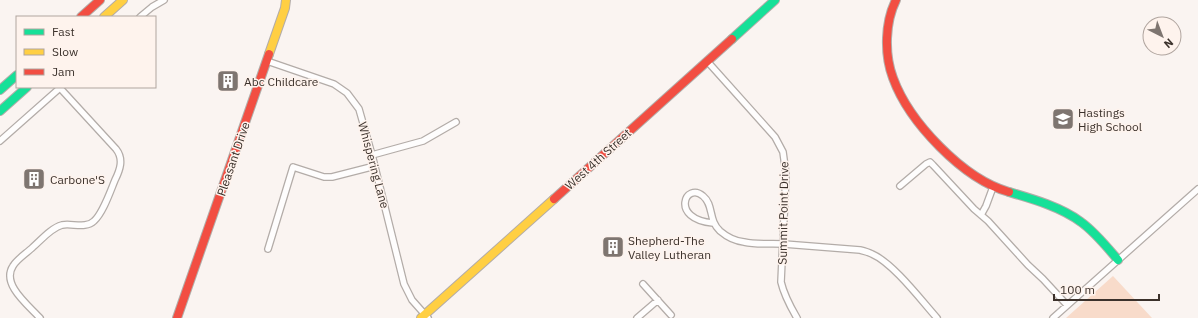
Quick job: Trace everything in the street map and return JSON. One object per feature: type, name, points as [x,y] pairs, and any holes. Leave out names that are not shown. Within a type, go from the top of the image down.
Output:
[{"type":"main road","points":[[82,16],[100,0]]},
{"type":"main road","points":[[105,16],[123,0]]},
{"type":"main road","name":"Pleasant Drive","points":[[177,318],[267,61],[285,8],[286,0]]},
{"type":"main road","name":"West 4th Street","points":[[424,317],[775,0]]},
{"type":"main road","points":[[896,0],[893,6],[888,33],[887,60],[894,84],[910,113],[932,138],[964,169],[993,187],[1049,205],[1078,220],[1103,243],[1118,260]]},
{"type":"main road","points":[[0,90],[16,76]]},
{"type":"main road","points":[[0,111],[26,88]]},
{"type":"street","points":[[141,16],[164,0]]},
{"type":"street","name":"Whispering Lane","points":[[267,61],[334,84],[347,93],[359,109],[375,166],[404,284],[412,300],[424,317]]},
{"type":"street","name":"Summit Point Drive","points":[[707,61],[775,137],[783,152],[786,169],[781,282],[787,301],[797,318]]},
{"type":"street","points":[[0,142],[59,88]]},
{"type":"street","points":[[40,318],[11,286],[9,276],[13,265],[58,227],[65,225],[86,225],[94,221],[100,214],[118,174],[121,163],[120,155],[116,149],[61,88]]},
{"type":"street","points":[[372,155],[424,141],[456,122]]},
{"type":"street","points":[[900,186],[930,162],[974,209],[998,231],[1014,250],[1067,305]]},
{"type":"street","points":[[268,249],[293,166],[324,177],[332,177],[375,166]]},
{"type":"street","points":[[981,215],[993,187]]},
{"type":"street","points":[[1053,318],[1198,189]]},
{"type":"street","points":[[713,223],[704,222],[686,211],[684,206],[685,200],[690,194],[699,194],[707,200],[713,223],[729,238],[737,241],[745,243],[782,244],[860,250],[872,254],[885,261],[937,318]]},
{"type":"street","points":[[643,284],[671,315]]},
{"type":"street","points":[[637,318],[658,300]]},
{"type":"shaded area","points":[[1113,276],[1152,318],[1066,318]]},
{"type":"traffic: fast","points":[[732,39],[775,0]]},
{"type":"traffic: fast","points":[[0,90],[16,76]]},
{"type":"traffic: fast","points":[[0,111],[26,88]]},
{"type":"traffic: fast","points":[[1009,192],[1065,212],[1091,230],[1118,260]]},
{"type":"traffic: slow","points":[[105,16],[123,0]]},
{"type":"traffic: slow","points":[[269,54],[285,8],[286,0]]},
{"type":"traffic: slow","points":[[421,318],[554,199]]},
{"type":"traffic: jam","points":[[82,16],[100,0]]},
{"type":"traffic: jam","points":[[896,0],[892,9],[888,28],[888,59],[893,78],[911,113],[940,147],[956,162],[991,185],[1009,192]]},
{"type":"traffic: jam","points":[[554,199],[732,39]]},
{"type":"traffic: jam","points":[[177,318],[269,54]]},
{"type":"place","name":"Abc Childcare","points":[[228,81]]},
{"type":"place","name":"Hastings High School","points":[[1063,119]]},
{"type":"place","name":"Carbone'S","points":[[34,179]]},
{"type":"place","name":"Shepherd-The Valley Lutheran","points":[[613,247]]}]
